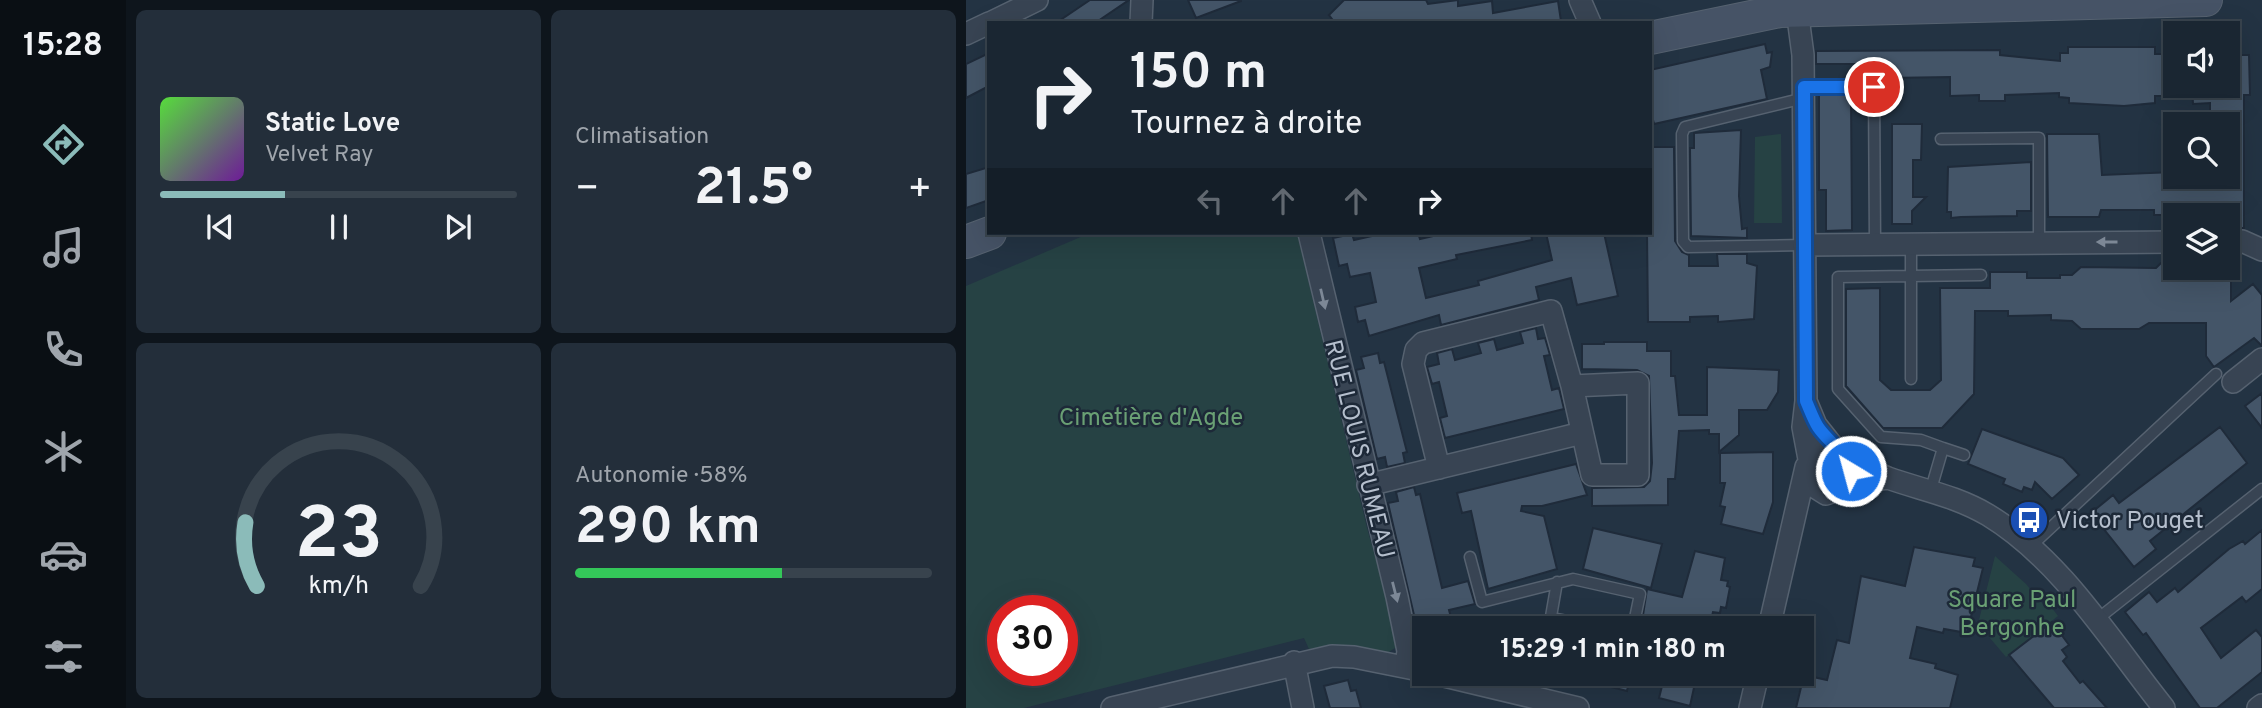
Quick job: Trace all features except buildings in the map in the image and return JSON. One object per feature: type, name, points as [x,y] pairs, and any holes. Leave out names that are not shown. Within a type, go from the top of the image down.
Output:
[{"type":"main road","points":[[1652,38],[1784,7],[2206,0]]},
{"type":"main road","points":[[966,242],[987,234]]},
{"type":"street","points":[[993,21],[1037,0]]},
{"type":"street","points":[[1140,21],[1142,0]]},
{"type":"street","points":[[1580,0],[1589,21]]},
{"type":"street","points":[[1784,7],[1804,92],[1806,401],[1802,427],[1810,484],[1835,491]]},
{"type":"street","points":[[966,34],[987,24]]},
{"type":"street","name":"RUE LOUIS RUMEAU","points":[[1308,235],[1412,661]]},
{"type":"street","points":[[2240,241],[2262,249]]},
{"type":"street","points":[[1804,245],[2163,242]]},
{"type":"street","points":[[1438,468],[1413,364],[1416,351],[1423,343],[1551,311],[1572,386],[1592,475],[1638,475],[1638,383],[1572,386]]},
{"type":"street","points":[[2224,378],[2262,359]]},
{"type":"street","points":[[1806,401],[1816,425],[1839,451],[1851,471],[1835,491]]},
{"type":"street","points":[[1368,485],[1582,433]]},
{"type":"street","points":[[1772,616],[1796,501],[1808,463],[1816,452],[1839,451],[1888,478],[1931,489],[1988,515],[2030,547],[2095,621],[2164,708]]},
{"type":"street","points":[[1793,525],[1806,507],[1835,491],[1888,478]]},
{"type":"street","points":[[1112,708],[1294,662],[1332,656],[1354,657],[1412,668]]},
{"type":"street","points":[[1294,662],[1303,708]]},
{"type":"street","points":[[1487,686],[1578,708]]},
{"type":"street","points":[[1750,708],[1755,686]]},
{"type":"street","points":[[2258,708],[2262,705]]},
{"type":"lane","points":[[1804,245],[1688,247],[1683,241],[1682,134],[1685,127],[1804,92],[1874,87],[1875,244]]},
{"type":"lane","points":[[1941,139],[2039,138],[2039,243]]},
{"type":"lane","points":[[1911,244],[1911,379]]},
{"type":"lane","points":[[1964,454],[1921,440],[1881,437],[1838,389],[1838,277],[1981,275]]},
{"type":"lane","points":[[2030,547],[2224,378]]},
{"type":"lane","points":[[1931,489],[1943,448]]},
{"type":"lane","points":[[2095,621],[2262,489]]},
{"type":"lane","points":[[1470,557],[1482,602],[1573,579],[1640,594],[1635,616]]},
{"type":"lane","points":[[1551,616],[1557,582]]},
{"type":"lane","points":[[1533,697],[1536,686]]},
{"type":"green space","points":[[1781,134],[1782,223],[1754,223],[1755,137]]},
{"type":"green space","name":"Cimetière d'Agde","points":[[1085,235],[1297,235],[1367,528],[1400,645],[1387,653],[1345,645],[1309,649],[1304,638],[1024,708],[966,708],[966,286]]},
{"type":"green space","name":"Square Paul Bergonhe","points":[[1995,556],[2026,584],[2048,610],[2052,608],[2058,616],[2006,657],[1978,624]]},
{"type":"place","name":"Victor Pouget","points":[[2029,520]]},
{"type":"route","points":[[1851,471],[1849,461],[1835,449],[1816,425],[1806,401],[1804,87],[1874,87]]}]
